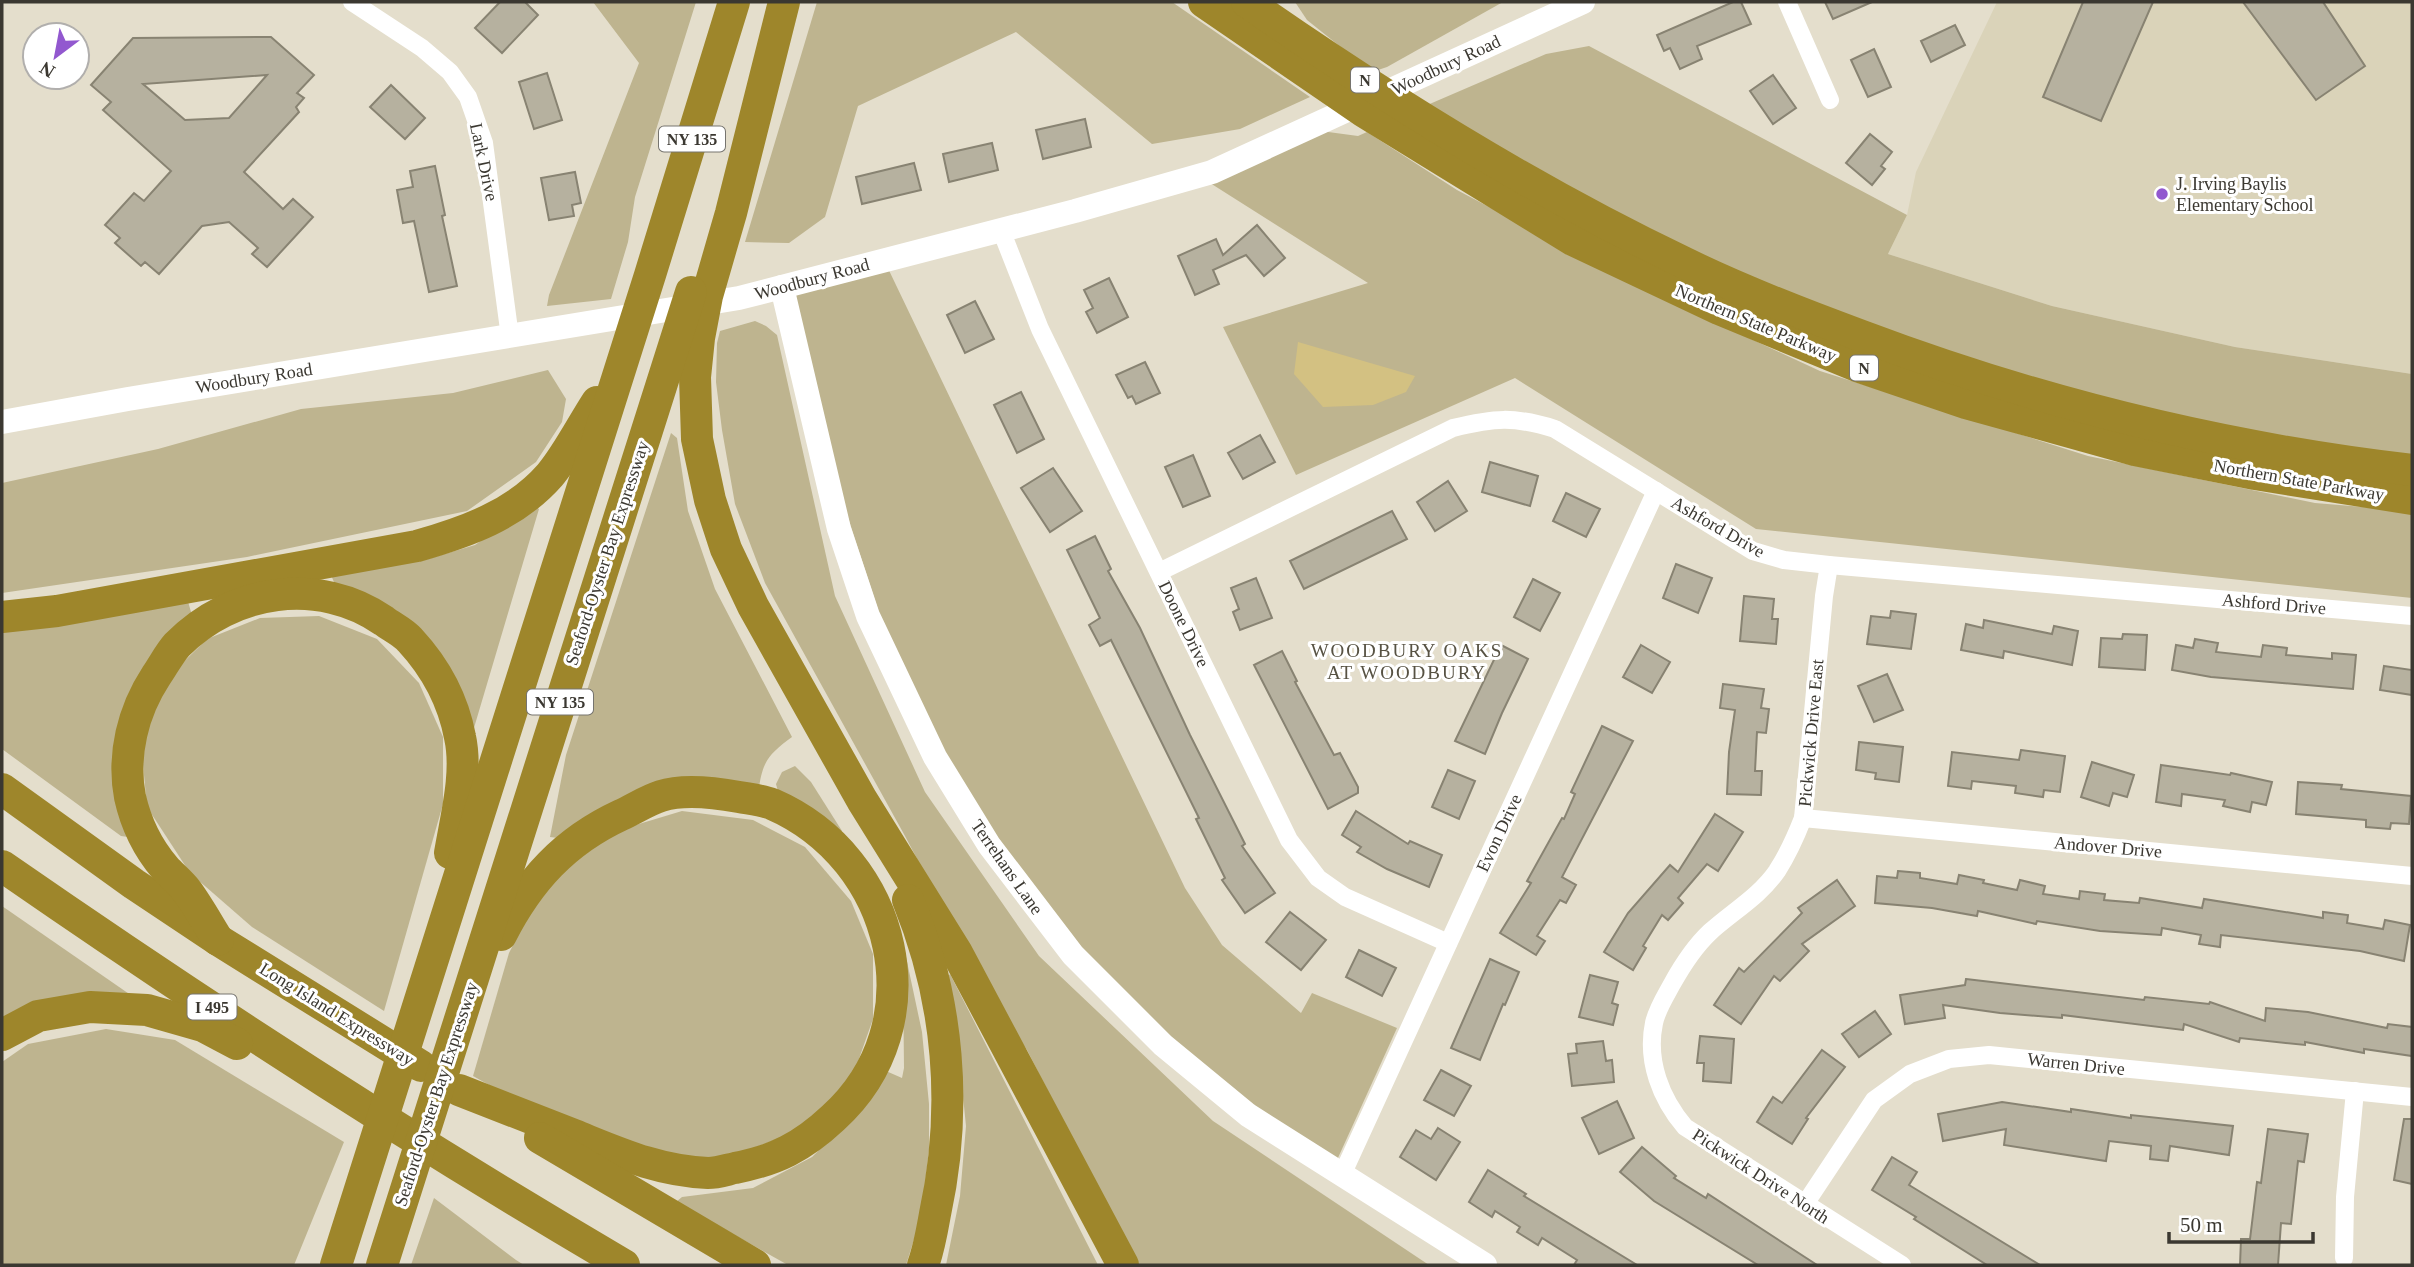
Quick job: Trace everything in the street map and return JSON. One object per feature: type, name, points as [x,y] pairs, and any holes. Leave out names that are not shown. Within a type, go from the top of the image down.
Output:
[{"type":"highway","name":"NY 135","points":[[336,1265],[734,2]]},
{"type":"highway","points":[[784,2],[723,215],[707,296],[695,377],[698,439],[710,500],[726,550],[753,606],[862,800],[957,953],[1123,1265]]},
{"type":"highway","name":"Northern State Parkway","points":[[1205,2],[1363,111],[1573,240],[1732,315],[1857,366],[1966,403],[2135,450],[2255,474],[2412,499]]},
{"type":"highway","name":"Northern State Parkway","points":[[1247,2],[1280,15],[1444,131],[1533,185],[1687,264],[1797,312],[1957,370],[2063,403],[2169,430],[2274,451],[2412,470]]},
{"type":"highway","name":"Seaford-Oyster Bay Expressway","points":[[382,1265],[659,390],[723,215]]},
{"type":"highway","points":[[2,617],[57,611],[404,548],[468,531],[512,508],[550,475],[619,368]]},
{"type":"highway","points":[[218,940],[187,891],[148,846],[138,825],[130,797],[127,772],[135,717],[148,688],[176,646],[215,614],[264,596],[314,594],[366,609],[408,638],[443,684],[461,738],[462,788],[424,992]]},
{"type":"highway","name":"Long Island Expressway","points":[[2,789],[134,884],[218,940],[459,1090],[755,1265]]},
{"type":"highway","points":[[459,1090],[658,1167],[711,1173],[764,1162],[810,1140],[849,1104],[879,1056],[892,1008],[892,957],[877,907],[852,864],[814,828],[771,803],[714,792],[663,795],[594,828],[540,873],[517,903],[461,1015]]},
{"type":"highway","points":[[862,800],[897,873],[922,934],[937,992],[946,1047],[948,1114],[942,1183],[923,1265]]},
{"type":"highway","name":"I 495","points":[[2,866],[127,953],[624,1265]]},
{"type":"highway","points":[[2,1035],[38,1016],[64,1011],[90,1007],[146,1010],[203,1026],[426,1143]]},
{"type":"highway","points":[[321,1265],[366,1169]]},
{"type":"main road","name":"Woodbury Road","points":[[2,422],[739,298],[1001,230],[1212,172],[1583,2]]},
{"type":"main road","name":"Terrehans Lane","points":[[782,287],[839,529],[868,616],[935,757],[989,845],[1073,954],[1163,1045],[1248,1115],[1485,1265]]},
{"type":"street","name":"Lark Drive","points":[[352,2],[422,48],[450,72],[468,97],[484,143],[510,337]]},
{"type":"street","points":[[1787,2],[1830,100]]},
{"type":"street","name":"Doone Drive","points":[[1001,230],[1040,329],[1299,856],[1318,878],[1345,897],[1448,943]]},
{"type":"street","name":"Ashford Drive","points":[[1159,572],[1453,428],[1487,420],[1527,420],[1555,429],[1760,554],[1784,560],[2412,616]]},
{"type":"street","name":"Evon Drive","points":[[1342,1175],[1656,491]]},
{"type":"street","name":"Pickwick Drive East","points":[[1653,1059],[1653,1024],[1658,1008],[1684,962],[1709,933],[1749,900],[1776,872],[1796,839],[1803,818],[1829,565]]},
{"type":"street","name":"Andover Drive","points":[[1803,818],[2412,876]]},
{"type":"street","name":"Warren Drive","points":[[1805,1205],[1874,1100],[1910,1074],[1949,1059],[1989,1055],[2412,1097]]},
{"type":"street","name":"Pickwick Drive North","points":[[1653,1059],[1660,1089],[1671,1111],[1685,1127],[1902,1265]]},
{"type":"street","points":[[2344,1258],[2345,1197],[2356,1091]]},
{"type":"shaded area","points":[[593,2],[696,2],[635,197],[628,242],[611,299],[547,306],[639,63]]},
{"type":"shaded area","points":[[817,2],[1172,2],[1310,97],[1240,129],[1152,144],[1016,32],[858,106],[825,217],[789,243],[745,242]]},
{"type":"shaded area","points":[[1295,2],[1503,2],[1387,67],[1372,72],[1307,20]]},
{"type":"shaded area","name":"J. Irving Baylis Elementary School","points":[[1997,2],[2412,2],[2412,374],[2235,347],[2052,306],[1888,254],[1907,215],[1916,172]]},
{"type":"shaded area","points":[[1589,46],[1907,215],[1888,254],[2052,306],[2235,347],[2412,374],[2412,458],[2204,426],[1986,366],[1796,299],[1582,201],[1425,106],[1546,54]]},
{"type":"shaded area","points":[[1306,129],[1358,136],[1367,132],[1457,190],[1648,291],[1820,371],[2088,456],[2315,503],[2412,511],[2412,598],[1756,529],[1515,378],[1296,475],[1223,327],[1368,283],[1199,176]]},
{"type":"shaded area","points":[[884,260],[1185,888],[1222,945],[1301,1013],[1312,993],[1397,1028],[1337,1160],[1254,1110],[1168,1039],[1035,898],[939,755],[885,631],[809,398],[782,287]]},
{"type":"shaded area","points":[[755,321],[777,335],[835,596],[925,792],[1039,956],[1213,1121],[1429,1265],[1137,1265],[1027,1050],[985,987],[765,583],[735,504],[716,382],[720,331]]},
{"type":"shaded area","points":[[1298,342],[1415,376],[1406,392],[1373,405],[1323,407],[1294,374]]},
{"type":"shaded area","points":[[548,370],[566,399],[562,422],[536,462],[467,511],[247,557],[2,593],[2,483],[158,449],[301,409],[453,393]]},
{"type":"shaded area","points":[[671,433],[677,438],[688,511],[715,589],[792,737],[767,761],[761,775],[758,795],[719,784],[558,838],[550,837],[566,755]]},
{"type":"shaded area","points":[[533,505],[539,509],[468,748],[447,679],[339,594],[331,575],[421,561],[475,545]]},
{"type":"shaded area","points":[[187,598],[193,619],[155,654],[128,837],[121,836],[2,749],[2,626]]},
{"type":"shaded area","points":[[319,616],[377,639],[419,683],[443,737],[443,804],[384,1011],[252,927],[190,873],[147,807],[141,743],[164,681],[207,639],[260,618]]},
{"type":"shaded area","points":[[795,766],[811,782],[842,831],[829,837],[780,799],[776,784],[782,772]]},
{"type":"shaded area","points":[[682,811],[753,820],[805,847],[851,901],[873,954],[873,1019],[854,1073],[812,1125],[714,1164],[656,1161],[537,1112],[473,1076],[509,953],[537,898],[560,872],[619,830]]},
{"type":"shaded area","points":[[2,906],[135,998],[2,1026]]},
{"type":"shaded area","points":[[890,923],[906,957],[922,1032],[929,1104],[929,1150],[921,1217],[906,1265],[788,1265],[676,1202],[682,1197],[753,1188],[812,1157],[858,1112],[886,1071],[902,1078],[903,975]]},
{"type":"shaded area","points":[[950,974],[1098,1265],[946,1265],[960,1196],[966,1126],[958,1047],[947,978]]},
{"type":"shaded area","points":[[106,1029],[175,1040],[344,1142],[294,1265],[2,1265],[2,1062],[28,1044]]},
{"type":"shaded area","points":[[434,1198],[516,1260],[524,1265],[411,1265]]},
{"type":"building","points":[[500,2],[525,2],[538,15],[502,53],[475,28]]},
{"type":"building","points":[[1733,2],[1741,2],[1751,24],[1697,46],[1702,59],[1680,69],[1670,48],[1664,51],[1657,35]]},
{"type":"building","points":[[1825,2],[1872,2],[1833,19]]},
{"type":"building","points":[[2083,2],[2153,2],[2101,121],[2043,97]]},
{"type":"building","points":[[2243,2],[2323,2],[2365,66],[2316,100]]},
{"type":"building","points":[[1955,25],[1965,45],[1931,62],[1921,41]]},
{"type":"building","points":[[271,37],[314,75],[297,93],[304,98],[296,107],[299,112],[244,172],[283,209],[293,199],[313,217],[267,267],[252,254],[258,248],[229,222],[202,226],[159,274],[145,262],[141,266],[115,243],[120,238],[105,225],[134,193],[144,201],[171,171],[103,110],[111,102],[91,85],[133,38]],"holes":[[[267,75],[229,118],[185,120],[143,84]]]},
{"type":"building","points":[[1874,49],[1891,87],[1868,97],[1851,60]]},
{"type":"building","points":[[547,73],[562,120],[534,129],[519,82]]},
{"type":"building","points":[[1773,75],[1796,108],[1773,124],[1750,91]]},
{"type":"building","points":[[391,85],[425,118],[405,139],[370,107]]},
{"type":"building","points":[[1085,119],[1091,147],[1043,159],[1036,130]]},
{"type":"building","points":[[1870,134],[1892,152],[1881,166],[1885,169],[1872,185],[1846,163]]},
{"type":"building","points":[[992,143],[998,170],[949,182],[943,154]]},
{"type":"building","points":[[914,163],[921,190],[862,204],[856,177]]},
{"type":"building","points":[[435,166],[445,215],[442,216],[457,286],[429,292],[414,221],[403,223],[397,190],[413,187],[410,171]]},
{"type":"building","points":[[575,172],[581,203],[572,205],[574,216],[549,220],[541,178]]},
{"type":"building","points":[[1257,225],[1285,258],[1264,276],[1246,255],[1213,270],[1219,284],[1195,295],[1178,256],[1216,239],[1223,255]]},
{"type":"building","points":[[1109,278],[1128,317],[1097,333],[1086,312],[1093,308],[1084,290]]},
{"type":"building","points":[[975,301],[994,339],[965,353],[947,315]]},
{"type":"building","points":[[1145,362],[1160,393],[1136,404],[1132,396],[1128,398],[1116,375]]},
{"type":"building","points":[[1021,392],[1044,439],[1017,453],[994,405]]},
{"type":"building","points":[[1260,435],[1275,462],[1243,479],[1228,453]]},
{"type":"building","points":[[1193,455],[1210,496],[1183,507],[1165,467]]},
{"type":"building","points":[[1490,462],[1538,476],[1530,506],[1482,492]]},
{"type":"building","points":[[1053,468],[1082,511],[1050,532],[1021,488]]},
{"type":"building","points":[[1448,481],[1467,511],[1435,531],[1417,502]]},
{"type":"building","points":[[1566,493],[1600,509],[1586,537],[1553,521]]},
{"type":"building","points":[[1392,511],[1407,539],[1304,589],[1290,561]]},
{"type":"building","points":[[1095,536],[1111,569],[1108,571],[1140,628],[1245,844],[1242,846],[1275,893],[1245,913],[1222,880],[1225,878],[1196,819],[1199,818],[1111,640],[1100,646],[1089,625],[1100,618],[1067,550]]},
{"type":"building","points":[[1676,564],[1712,578],[1698,613],[1663,598]]},
{"type":"building","points":[[1256,578],[1272,618],[1240,630],[1233,612],[1239,609],[1231,588]]},
{"type":"building","points":[[1533,579],[1560,593],[1540,631],[1514,617]]},
{"type":"building","points":[[1744,596],[1774,599],[1772,619],[1778,619],[1776,644],[1740,641]]},
{"type":"building","points":[[1891,611],[1916,614],[1911,649],[1867,644],[1871,616],[1890,618]]},
{"type":"building","points":[[1984,620],[2052,634],[2054,626],[2078,631],[2072,665],[2004,651],[2003,658],[1961,650],[1966,624],[1983,628]]},
{"type":"building","points":[[2123,634],[2147,635],[2145,670],[2099,667],[2101,638],[2122,639]]},
{"type":"building","points":[[2195,639],[2218,643],[2216,652],[2261,657],[2263,645],[2287,648],[2286,655],[2332,659],[2332,653],[2356,655],[2353,689],[2211,677],[2172,670],[2176,645],[2193,648]]},
{"type":"building","points":[[1501,645],[1528,659],[1485,754],[1455,741]]},
{"type":"building","points":[[1641,645],[1670,662],[1652,693],[1623,677]]},
{"type":"building","points":[[1282,651],[1297,681],[1295,682],[1334,755],[1340,753],[1358,787],[1358,793],[1328,809],[1254,665]]},
{"type":"building","points":[[2384,666],[2412,670],[2412,695],[2380,690]]},
{"type":"building","points":[[1887,674],[1903,710],[1874,722],[1858,686]]},
{"type":"building","points":[[1723,684],[1764,689],[1761,708],[1769,709],[1766,733],[1757,732],[1755,771],[1762,771],[1761,795],[1727,794],[1735,710],[1720,708]]},
{"type":"building","points":[[1602,726],[1633,741],[1562,877],[1576,885],[1566,903],[1560,900],[1537,936],[1545,941],[1536,955],[1500,933],[1531,883],[1527,881],[1562,818],[1564,819],[1575,794],[1571,792]]},
{"type":"building","points":[[1859,742],[1903,747],[1899,782],[1875,779],[1876,773],[1856,770]]},
{"type":"building","points":[[2021,750],[2065,756],[2060,792],[2044,790],[2043,797],[2015,793],[2016,786],[1972,781],[1971,789],[1948,786],[1952,752],[2019,760]]},
{"type":"building","points":[[2092,762],[2134,775],[2127,797],[2113,793],[2109,806],[2081,797]]},
{"type":"building","points":[[2161,765],[2230,775],[2231,773],[2272,782],[2266,805],[2252,802],[2250,812],[2223,806],[2225,800],[2182,794],[2181,806],[2156,802]]},
{"type":"building","points":[[1448,770],[1475,781],[1459,819],[1432,807]]},
{"type":"building","points":[[2298,782],[2342,785],[2341,789],[2411,796],[2409,824],[2391,823],[2390,829],[2366,827],[2366,820],[2296,814]]},
{"type":"building","points":[[1356,811],[1408,844],[1410,841],[1442,855],[1429,887],[1387,869],[1357,852],[1361,847],[1342,835]]},
{"type":"building","points":[[1715,814],[1743,832],[1718,871],[1707,864],[1678,898],[1683,903],[1668,920],[1662,915],[1643,946],[1646,948],[1633,970],[1604,952],[1628,913],[1670,865],[1678,872]]},
{"type":"building","points":[[1898,871],[1920,873],[1920,878],[1957,884],[1959,875],[2017,890],[2020,880],[2045,886],[2043,894],[2079,899],[2080,891],[2105,894],[2104,900],[2139,903],[2140,898],[2202,908],[2204,899],[2323,918],[2323,912],[2348,915],[2347,923],[2383,929],[2385,920],[2410,925],[2404,961],[2360,951],[2221,935],[2220,947],[2199,944],[2201,935],[2162,928],[2161,935],[2100,931],[2037,921],[2036,924],[1978,911],[1977,916],[1932,908],[1875,903],[1877,876],[1897,878]]},
{"type":"building","points":[[1837,880],[1855,906],[1802,944],[1809,951],[1780,981],[1774,976],[1741,1024],[1714,1005],[1739,968],[1744,972],[1802,913],[1798,908]]},
{"type":"building","points":[[1290,912],[1326,940],[1301,970],[1266,942]]},
{"type":"building","points":[[1359,950],[1396,968],[1382,996],[1346,977]]},
{"type":"building","points":[[1490,959],[1519,972],[1480,1060],[1451,1048]]},
{"type":"building","points":[[1590,975],[1618,982],[1612,1003],[1618,1005],[1613,1025],[1579,1017]]},
{"type":"building","points":[[1966,979],[2144,1000],[2145,997],[2210,1002],[2265,1021],[2266,1008],[2308,1012],[2387,1028],[2388,1024],[2412,1027],[2412,1056],[2364,1049],[2364,1053],[2305,1042],[2305,1045],[2240,1038],[2239,1042],[2184,1024],[2183,1030],[2062,1015],[2062,1018],[2000,1013],[1943,1005],[1945,1018],[1905,1024],[1900,995],[1965,985]]},
{"type":"building","points":[[1875,1011],[1891,1034],[1859,1057],[1842,1034]]},
{"type":"building","points":[[1700,1036],[1734,1039],[1731,1083],[1703,1081],[1704,1063],[1697,1063]]},
{"type":"building","points":[[1603,1041],[1606,1061],[1612,1060],[1614,1082],[1572,1086],[1568,1054],[1577,1053],[1576,1044]]},
{"type":"building","points":[[1822,1050],[1845,1067],[1806,1118],[1808,1119],[1792,1144],[1757,1122],[1773,1097],[1782,1103]]},
{"type":"building","points":[[1441,1070],[1471,1086],[1454,1116],[1424,1100]]},
{"type":"building","points":[[1617,1101],[1634,1138],[1599,1154],[1582,1118]]},
{"type":"building","points":[[2002,1102],[2071,1112],[2071,1109],[2131,1118],[2131,1115],[2233,1126],[2229,1155],[2170,1146],[2168,1161],[2150,1159],[2151,1146],[2109,1141],[2106,1161],[2004,1145],[2006,1129],[1943,1141],[1938,1114]]},
{"type":"building","points":[[2404,1119],[2412,1119],[2412,1184],[2394,1180]]},
{"type":"building","points":[[1438,1128],[1460,1142],[1436,1180],[1400,1157],[1416,1130],[1431,1139]]},
{"type":"building","points":[[2268,1129],[2308,1134],[2304,1162],[2298,1161],[2291,1224],[2281,1223],[2278,1265],[2240,1265],[2241,1239],[2250,1239],[2257,1182],[2261,1183]]},
{"type":"building","points":[[1642,1147],[1676,1176],[1674,1178],[1706,1198],[1708,1194],[1817,1265],[1758,1265],[1654,1201],[1620,1172]]},
{"type":"building","points":[[1892,1157],[1917,1172],[1909,1185],[2040,1265],[1987,1265],[1872,1190]]},
{"type":"building","points":[[1488,1170],[1526,1194],[1524,1196],[1637,1265],[1574,1265],[1577,1260],[1542,1238],[1538,1245],[1517,1232],[1520,1227],[1495,1211],[1492,1217],[1469,1202]]},
{"type":"place","name":"J. Irving Baylis Elementary School","points":[[2162,194]]},
{"type":"district","name":"WOODBURY OAKS AT WOODBURY","points":[[1407,661]]}]
